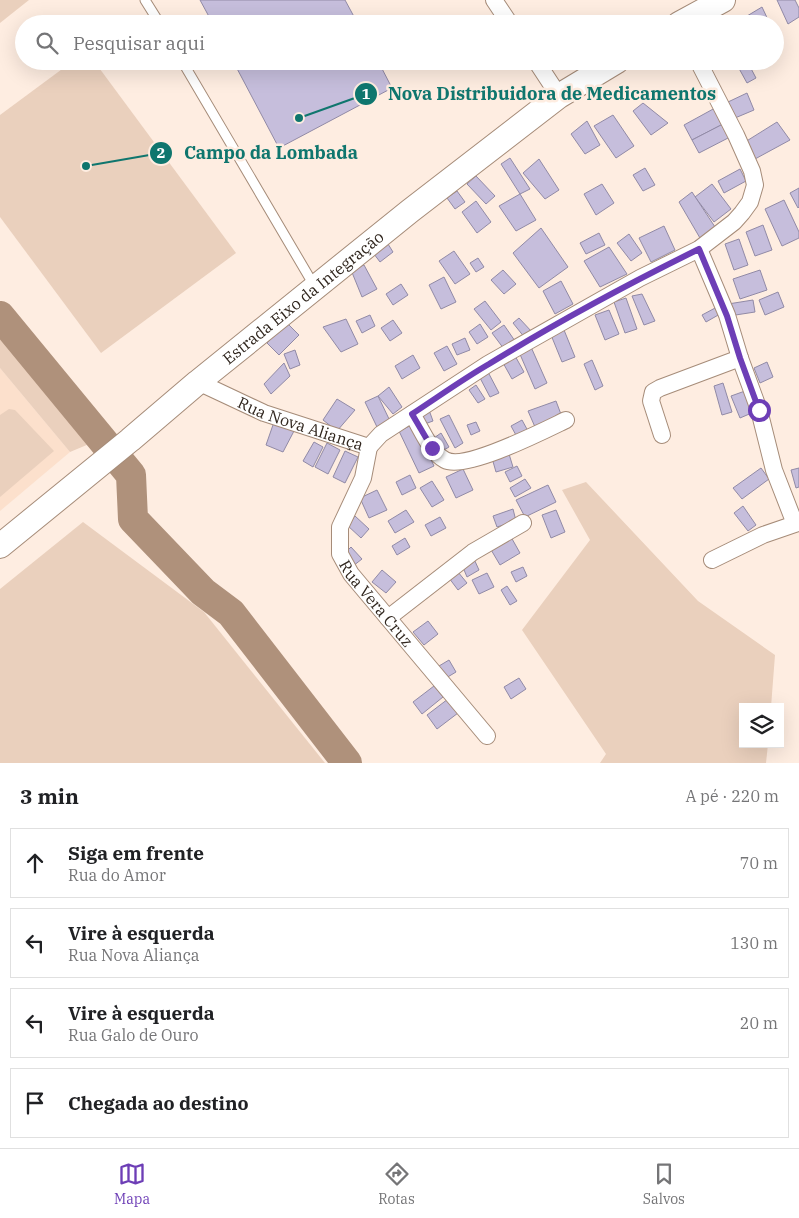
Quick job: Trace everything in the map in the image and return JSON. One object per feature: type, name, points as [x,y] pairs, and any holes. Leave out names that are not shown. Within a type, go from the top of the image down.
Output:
[{"type":"main road","points":[[696,15],[723,0]]},
{"type":"main road","name":"Estrada Eixo da Integração","points":[[0,546],[316,287],[559,96],[602,70]]},
{"type":"street","points":[[494,0],[504,15]]},
{"type":"street","points":[[542,70],[559,96]]},
{"type":"street","name":"Rua Nova Aliança","points":[[198,382],[264,413],[369,447],[381,434],[488,364],[640,278],[699,249],[734,222],[742,213],[750,202],[755,186],[752,172],[736,135],[703,70]]},
{"type":"street","points":[[699,249],[727,316],[759,410],[774,470],[795,524],[763,534],[712,560]]},
{"type":"street","points":[[662,435],[651,401],[652,392],[740,358]]},
{"type":"street","points":[[412,414],[432,448],[443,459],[451,463],[467,462],[566,420]]},
{"type":"street","name":"Rua Vera Cruz","points":[[369,447],[363,478],[340,527],[340,554],[351,574],[487,736]]},
{"type":"street","points":[[388,618],[473,552],[523,522]]},
{"type":"lane","points":[[146,0],[155,15]]},
{"type":"lane","points":[[187,70],[316,287]]},
{"type":"shaded area","points":[[0,0],[29,0],[0,23]]},
{"type":"shaded area","points":[[61,70],[101,70],[236,253],[101,353],[0,217],[0,115]]},
{"type":"shaded area","points":[[0,316],[101,439],[70,452],[0,368]]},
{"type":"shaded area","points":[[0,368],[70,452],[0,511]]},
{"type":"shaded area","points":[[9,409],[15,410],[54,451],[0,497],[0,415]]},
{"type":"shaded area","points":[[586,482],[698,601],[775,655],[771,703],[739,703],[739,748],[768,748],[766,763],[600,763],[606,754],[522,630],[590,540],[562,490]]},
{"type":"shaded area","points":[[83,522],[204,612],[325,763],[0,763],[0,589]]},
{"type":"building","points":[[200,0],[345,0],[353,15],[208,15]]},
{"type":"building","points":[[777,0],[795,0],[799,8],[799,17],[788,24]]},
{"type":"building","points":[[762,7],[766,15],[749,15]]},
{"type":"building","points":[[238,70],[383,70],[392,88],[279,148]]},
{"type":"building","points":[[740,70],[752,70],[756,78],[747,83]]},
{"type":"building","points":[[747,93],[754,110],[735,118],[728,102]]},
{"type":"building","points":[[643,103],[668,123],[651,135],[633,111]]},
{"type":"building","points":[[715,108],[723,124],[692,140],[684,125]]},
{"type":"building","points":[[613,115],[634,146],[616,158],[594,126]]},
{"type":"building","points":[[587,121],[600,145],[585,154],[571,134]]},
{"type":"building","points":[[777,122],[790,140],[755,159],[745,142]]},
{"type":"building","points":[[723,124],[730,137],[699,153],[692,140]]},
{"type":"building","points":[[510,158],[530,189],[520,194],[501,164]]},
{"type":"building","points":[[539,159],[559,190],[545,199],[523,173]]},
{"type":"building","points":[[645,168],[655,185],[643,191],[633,175]]},
{"type":"building","points":[[740,169],[746,181],[724,193],[718,181]]},
{"type":"building","points":[[476,176],[495,196],[486,204],[467,184]]},
{"type":"building","points":[[602,184],[614,203],[596,215],[584,194]]},
{"type":"building","points":[[712,184],[731,209],[714,222],[695,197]]},
{"type":"building","points":[[799,188],[799,207],[798,208],[790,193]]},
{"type":"building","points":[[457,191],[465,202],[455,209],[447,198]]},
{"type":"building","points":[[692,192],[715,227],[700,238],[679,202]]},
{"type":"building","points":[[520,194],[536,220],[516,231],[499,206]]},
{"type":"building","points":[[784,200],[799,232],[799,238],[782,246],[765,209]]},
{"type":"building","points":[[476,201],[491,222],[477,233],[462,212]]},
{"type":"building","points":[[763,225],[772,250],[755,256],[746,232]]},
{"type":"building","points":[[664,226],[675,250],[651,262],[639,238]]},
{"type":"building","points":[[541,228],[568,267],[539,288],[513,253]]},
{"type":"building","points":[[599,233],[605,245],[586,254],[580,243]]},
{"type":"building","points":[[629,234],[642,253],[631,261],[617,243]]},
{"type":"building","points":[[739,239],[748,265],[734,270],[725,244]]},
{"type":"building","points":[[388,244],[393,252],[380,262],[374,254]]},
{"type":"building","points":[[609,247],[627,274],[600,287],[584,261]]},
{"type":"building","points":[[454,251],[470,274],[455,284],[439,261]]},
{"type":"building","points":[[478,258],[484,267],[476,272],[470,263]]},
{"type":"building","points":[[364,265],[377,289],[362,297],[351,270]]},
{"type":"building","points":[[503,270],[516,284],[504,294],[491,280]]},
{"type":"building","points":[[760,270],[767,290],[740,299],[733,279]]},
{"type":"building","points":[[444,277],[456,302],[441,309],[429,285]]},
{"type":"building","points":[[561,281],[573,304],[555,314],[543,291]]},
{"type":"building","points":[[401,284],[408,295],[393,305],[386,294]]},
{"type":"building","points":[[778,292],[784,307],[765,315],[759,300]]},
{"type":"building","points":[[642,294],[655,321],[644,325],[632,296]]},
{"type":"building","points":[[626,298],[637,329],[625,333],[614,302]]},
{"type":"building","points":[[753,300],[755,312],[729,316],[728,304]]},
{"type":"building","points":[[485,301],[501,322],[491,330],[474,309]]},
{"type":"building","points":[[717,307],[720,314],[706,322],[702,315]]},
{"type":"building","points":[[609,310],[619,334],[605,340],[595,315]]},
{"type":"building","points":[[370,315],[375,326],[362,333],[356,321]]},
{"type":"building","points":[[519,318],[532,332],[525,338],[513,323]]},
{"type":"building","points":[[346,319],[358,344],[341,352],[323,327]]},
{"type":"building","points":[[393,320],[402,333],[390,341],[381,328]]},
{"type":"building","points":[[287,323],[299,335],[279,355],[267,343]]},
{"type":"building","points":[[480,324],[488,337],[477,344],[469,332]]},
{"type":"building","points":[[504,325],[515,341],[504,349],[492,333]]},
{"type":"building","points":[[564,330],[575,357],[562,362],[551,335]]},
{"type":"building","points":[[465,338],[470,350],[457,355],[452,344]]},
{"type":"building","points":[[447,346],[457,364],[444,371],[434,353]]},
{"type":"building","points":[[531,347],[547,383],[535,389],[519,352]]},
{"type":"building","points":[[295,350],[300,365],[290,369],[284,354]]},
{"type":"building","points":[[514,354],[524,372],[512,379],[502,361]]},
{"type":"building","points":[[413,355],[420,368],[402,379],[395,366]]},
{"type":"building","points":[[592,360],[603,386],[595,390],[584,364]]},
{"type":"building","points":[[767,362],[773,377],[760,383],[754,368]]},
{"type":"building","points":[[284,363],[290,376],[271,394],[264,384]]},
{"type":"building","points":[[488,372],[499,393],[490,397],[479,376]]},
{"type":"building","points":[[723,383],[732,412],[722,415],[714,386]]},
{"type":"building","points":[[476,385],[485,399],[478,403],[469,390]]},
{"type":"building","points":[[389,387],[402,407],[393,414],[378,396]]},
{"type":"building","points":[[745,391],[754,412],[740,418],[731,396]]},
{"type":"building","points":[[378,396],[390,421],[377,427],[365,402]]},
{"type":"building","points":[[337,399],[355,410],[337,431],[323,420]]},
{"type":"building","points":[[556,401],[562,417],[535,427],[528,411]]},
{"type":"building","points":[[429,410],[433,421],[422,425],[419,414]]},
{"type":"building","points":[[449,415],[463,443],[455,448],[440,419]]},
{"type":"building","points":[[522,420],[528,431],[517,437],[511,426]]},
{"type":"building","points":[[274,422],[294,431],[283,452],[266,445]]},
{"type":"building","points":[[476,422],[480,431],[471,435],[467,425]]},
{"type":"building","points":[[414,424],[434,466],[419,473],[399,431]]},
{"type":"building","points":[[441,433],[449,447],[442,451],[434,438]]},
{"type":"building","points":[[314,442],[323,447],[313,467],[303,461]]},
{"type":"building","points":[[327,443],[340,450],[328,474],[315,467]]},
{"type":"building","points":[[345,451],[358,457],[345,483],[333,477]]},
{"type":"building","points":[[509,454],[513,467],[496,472],[492,458]]},
{"type":"building","points":[[517,466],[522,476],[510,482],[505,472]]},
{"type":"building","points":[[761,468],[769,479],[742,499],[733,488]]},
{"type":"building","points":[[799,468],[799,487],[796,488],[791,470]]},
{"type":"building","points":[[463,469],[473,490],[456,498],[446,477]]},
{"type":"building","points":[[410,475],[416,488],[402,495],[396,482]]},
{"type":"building","points":[[525,479],[531,488],[515,497],[510,488]]},
{"type":"building","points":[[432,481],[444,500],[432,507],[420,488]]},
{"type":"building","points":[[548,485],[556,502],[525,517],[516,500]]},
{"type":"building","points":[[377,490],[387,510],[369,518],[360,498]]},
{"type":"building","points":[[743,506],[756,525],[748,531],[734,513]]},
{"type":"building","points":[[513,509],[516,521],[497,527],[493,516]]},
{"type":"building","points":[[406,510],[414,522],[395,533],[388,521]]},
{"type":"building","points":[[556,510],[565,532],[551,538],[542,515]]},
{"type":"building","points":[[355,516],[369,529],[361,538],[347,525]]},
{"type":"building","points":[[440,517],[446,528],[431,536],[425,525]]},
{"type":"building","points":[[511,537],[520,553],[500,565],[490,548]]},
{"type":"building","points":[[405,538],[410,547],[397,555],[392,546]]},
{"type":"building","points":[[351,547],[362,559],[353,566],[343,555]]},
{"type":"building","points":[[474,559],[479,570],[467,577],[462,565]]},
{"type":"building","points":[[523,567],[527,576],[516,582],[511,572]]},
{"type":"building","points":[[382,570],[396,582],[386,593],[372,582]]},
{"type":"building","points":[[458,572],[467,583],[458,590],[449,578]]},
{"type":"building","points":[[487,573],[494,587],[479,594],[472,580]]},
{"type":"building","points":[[507,586],[517,601],[510,605],[501,590]]},
{"type":"building","points":[[428,621],[438,634],[424,645],[413,632]]},
{"type":"building","points":[[449,660],[456,672],[446,678],[439,666]]},
{"type":"building","points":[[519,678],[526,689],[511,699],[504,687]]},
{"type":"building","points":[[434,686],[443,697],[422,714],[413,702]]},
{"type":"building","points":[[448,699],[458,713],[437,729],[427,715]]},
{"type":"waterway","points":[[0,316],[131,475],[133,519],[203,592],[231,613],[347,763]]},
{"type":"place","name":"Nova Distribuidora de Medicamentos","points":[[299,118]]},
{"type":"place","name":"Campo da Lombada","points":[[86,166]]},
{"type":"route","points":[[432,448],[412,414],[488,364],[640,278],[699,249],[727,316],[759,410]]}]
